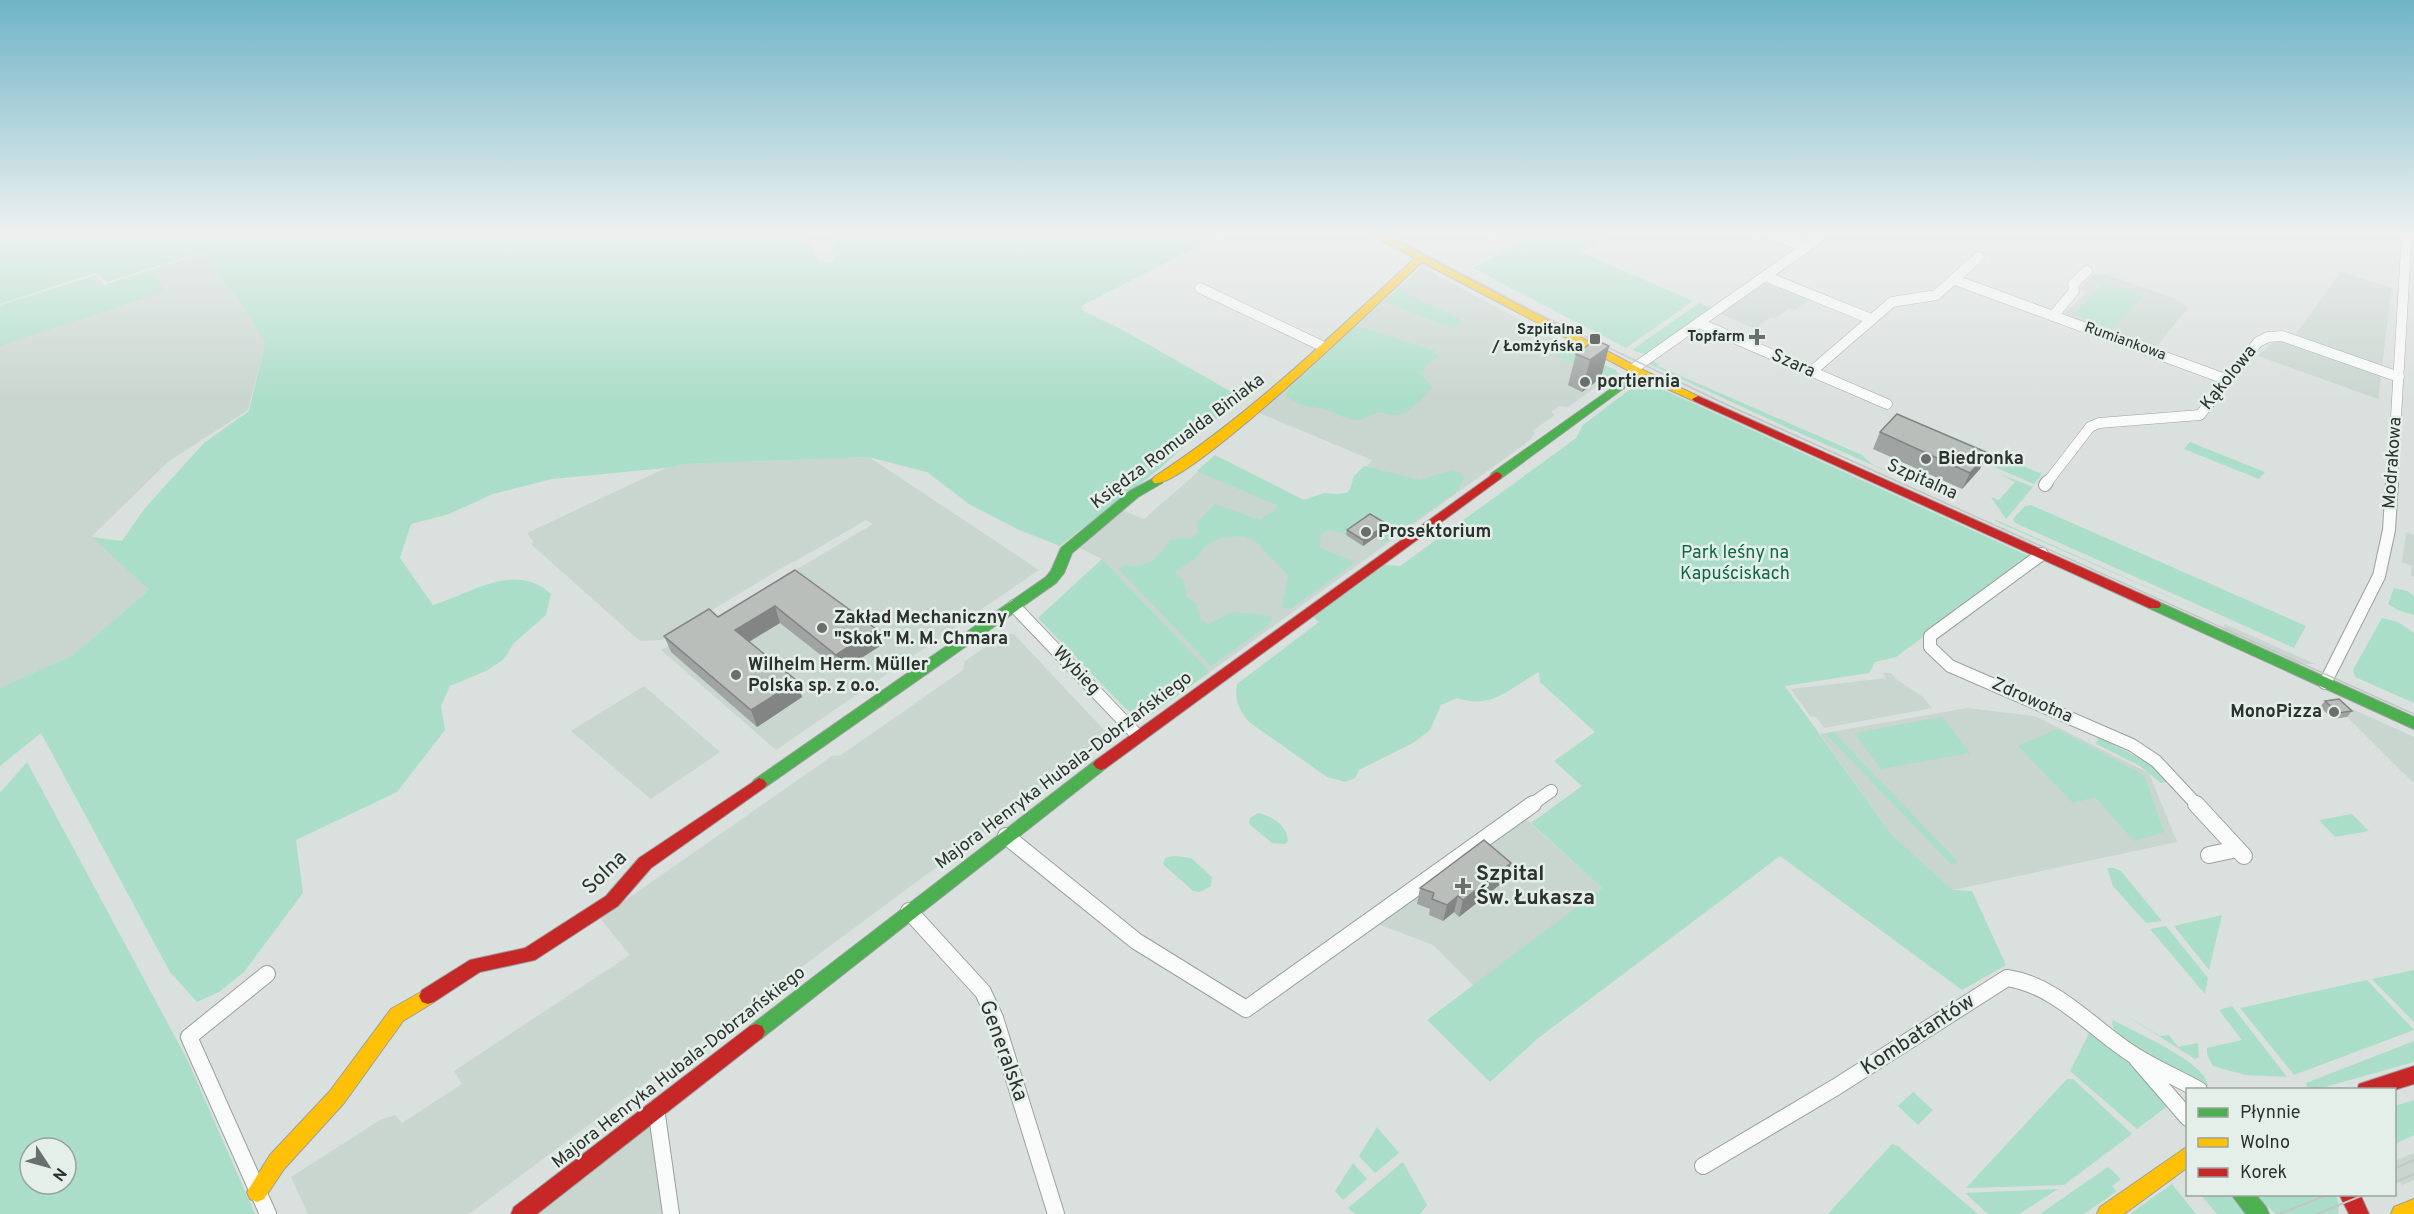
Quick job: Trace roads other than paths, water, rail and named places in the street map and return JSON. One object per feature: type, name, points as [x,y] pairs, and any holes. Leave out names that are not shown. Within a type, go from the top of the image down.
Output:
[{"type":"street","points":[[1200,288],[1324,347]]},
{"type":"street","name":"Księdza Romualda Biniaka","points":[[1014,606],[1051,580],[1061,566],[1066,551],[1076,542],[1134,494],[1176,469],[1262,404],[1389,288]]},
{"type":"street","name":"Szpitalna","points":[[1478,288],[1636,370],[2414,723]]},
{"type":"street","points":[[1636,370],[1749,288]]},
{"type":"street","points":[[1793,288],[1870,319]]},
{"type":"street","points":[[1812,372],[1892,302],[1928,298],[1945,288]]},
{"type":"street","name":"Rumiankowa","points":[[1976,288],[2228,380]]},
{"type":"street","points":[[2053,316],[2074,291],[2074,288]]},
{"type":"street","name":"Modrakowa","points":[[2325,683],[2379,576],[2389,530],[2398,377],[2407,288]]},
{"type":"street","name":"Szara","points":[[1699,323],[1887,404]]},
{"type":"street","name":"Kąkolowa","points":[[2045,485],[2090,427],[2100,423],[2200,415],[2258,342],[2275,336],[2398,377]]},
{"type":"street","name":"Majora Henryka Hubala-Dobrzańskiego","points":[[521,1214],[909,911],[1138,736],[1636,370]]},
{"type":"street","name":"Zdrowotna","points":[[2042,554],[1930,636],[1930,647],[1950,666],[2132,745],[2156,761],[2240,852],[2209,855]]},
{"type":"street","name":"Wybieg","points":[[1014,606],[1138,736]]},
{"type":"street","name":"Solna","points":[[257,1192],[277,1162],[343,1089],[397,1015],[476,965],[529,955],[612,901],[645,864],[1014,606]]},
{"type":"street","points":[[1006,836],[1136,941],[1246,1009],[1551,791]]},
{"type":"street","name":"Generalska","points":[[909,911],[983,992],[995,1018],[1056,1214]]},
{"type":"street","points":[[267,974],[189,1037],[268,1214]]},
{"type":"street","name":"Kombatantów","points":[[1703,1166],[1836,1088],[2007,978],[2016,977],[2035,985],[2130,1052],[2197,1088]]},
{"type":"street","name":"Kombatantów","points":[[2130,1052],[2186,1117]]},
{"type":"street","points":[[2369,1088],[2414,1075]]},
{"type":"street","points":[[656,1108],[671,1214]]},
{"type":"street","points":[[2107,1214],[2186,1156]]},
{"type":"street","points":[[2243,1196],[2259,1214]]},
{"type":"street","points":[[2350,1196],[2359,1214]]},
{"type":"street","points":[[2401,1214],[2414,1209]]},
{"type":"tram line","points":[[1489,288],[1721,402],[2414,714]]},
{"type":"tram line","points":[[2396,1168],[2414,1160]]},
{"type":"tram line","points":[[2396,1182],[2414,1174]]},
{"type":"tram line","points":[[2279,1214],[2325,1196]]},
{"type":"tram line","points":[[2317,1214],[2361,1196]]},
{"type":"place","name":"Topfarm","points":[[1757,337]]},
{"type":"place","name":"Szpitalna / Łomżyńska","points":[[1595,339]]},
{"type":"place","name":"portiernia","points":[[1585,382]]},
{"type":"place","name":"Biedronka","points":[[1926,459]]},
{"type":"place","name":"Prosektorium","points":[[1366,532]]},
{"type":"place","name":"Zakład Mechaniczny \"Skok\" M. M. Chmara","points":[[822,628]]},
{"type":"place","name":"Wilhelm Herm. Müller Polska sp. z o.o.","points":[[736,675]]},
{"type":"place","name":"MonoPizza","points":[[2334,712]]},
{"type":"place","name":"Szpital Św. Łukasza","points":[[1463,886]]},
{"type":"park label","name":"Park leśny na Kapuściskach","points":[[1735,563]]}]
